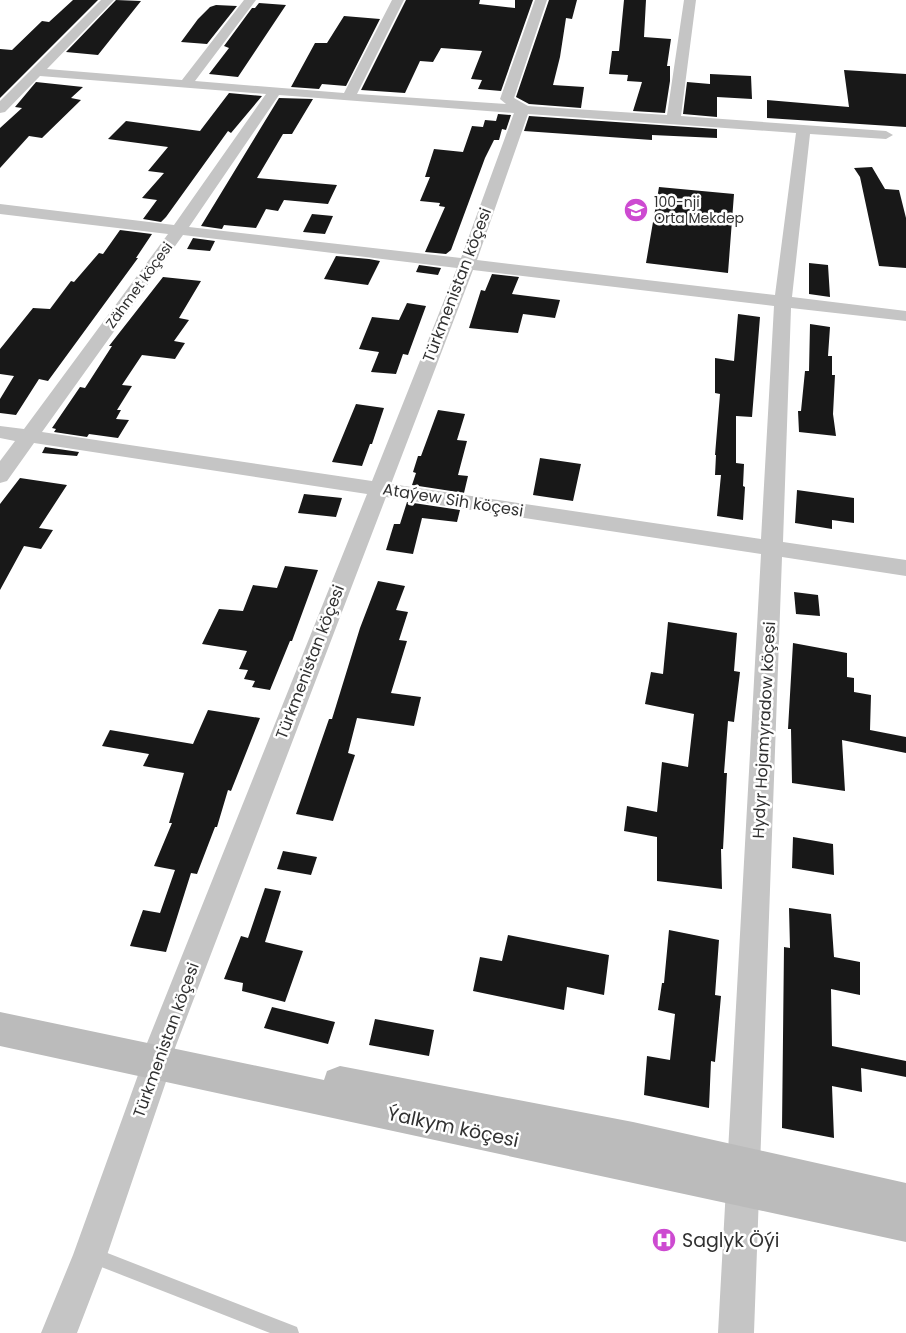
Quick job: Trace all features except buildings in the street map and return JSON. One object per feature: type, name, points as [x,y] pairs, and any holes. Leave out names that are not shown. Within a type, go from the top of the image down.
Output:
[{"type":"main road","name":"Ýalkym köçesi","points":[[0,1012],[159,1056]]},
{"type":"main road","name":"Ýalkym köçesi","points":[[0,1029],[159,1056],[742,1177],[906,1202]]},
{"type":"main road","name":"Ýalkym köçesi","points":[[742,1177],[906,1222]]},
{"type":"street","points":[[0,110],[108,0]]},
{"type":"street","points":[[186,84],[250,0]]},
{"type":"street","points":[[348,97],[398,0]]},
{"type":"street","points":[[523,108],[507,99],[541,0]]},
{"type":"street","points":[[674,118],[690,0]]},
{"type":"street","points":[[39,72],[348,97],[674,118],[886,135]]},
{"type":"street","name":"Zähmet köçesi","points":[[0,476],[178,231],[275,91]]},
{"type":"street","name":"Türkmenistan köçesi","points":[[59,1333],[90,1254],[159,1056],[377,488],[467,264],[523,108]]},
{"type":"street","name":"Hydyr Hojamyradow köçesi","points":[[736,1333],[783,302],[804,128]]},
{"type":"street","points":[[0,209],[906,316]]},
{"type":"street","name":"Ataýew Sih köçesi","points":[[0,432],[906,568]]},
{"type":"lane","points":[[90,1254],[291,1333]]},
{"type":"place","name":"100-nji Orta Mekdep","points":[[636,210]]},
{"type":"place","name":"Saglyk Öýi","points":[[664,1240]]}]
